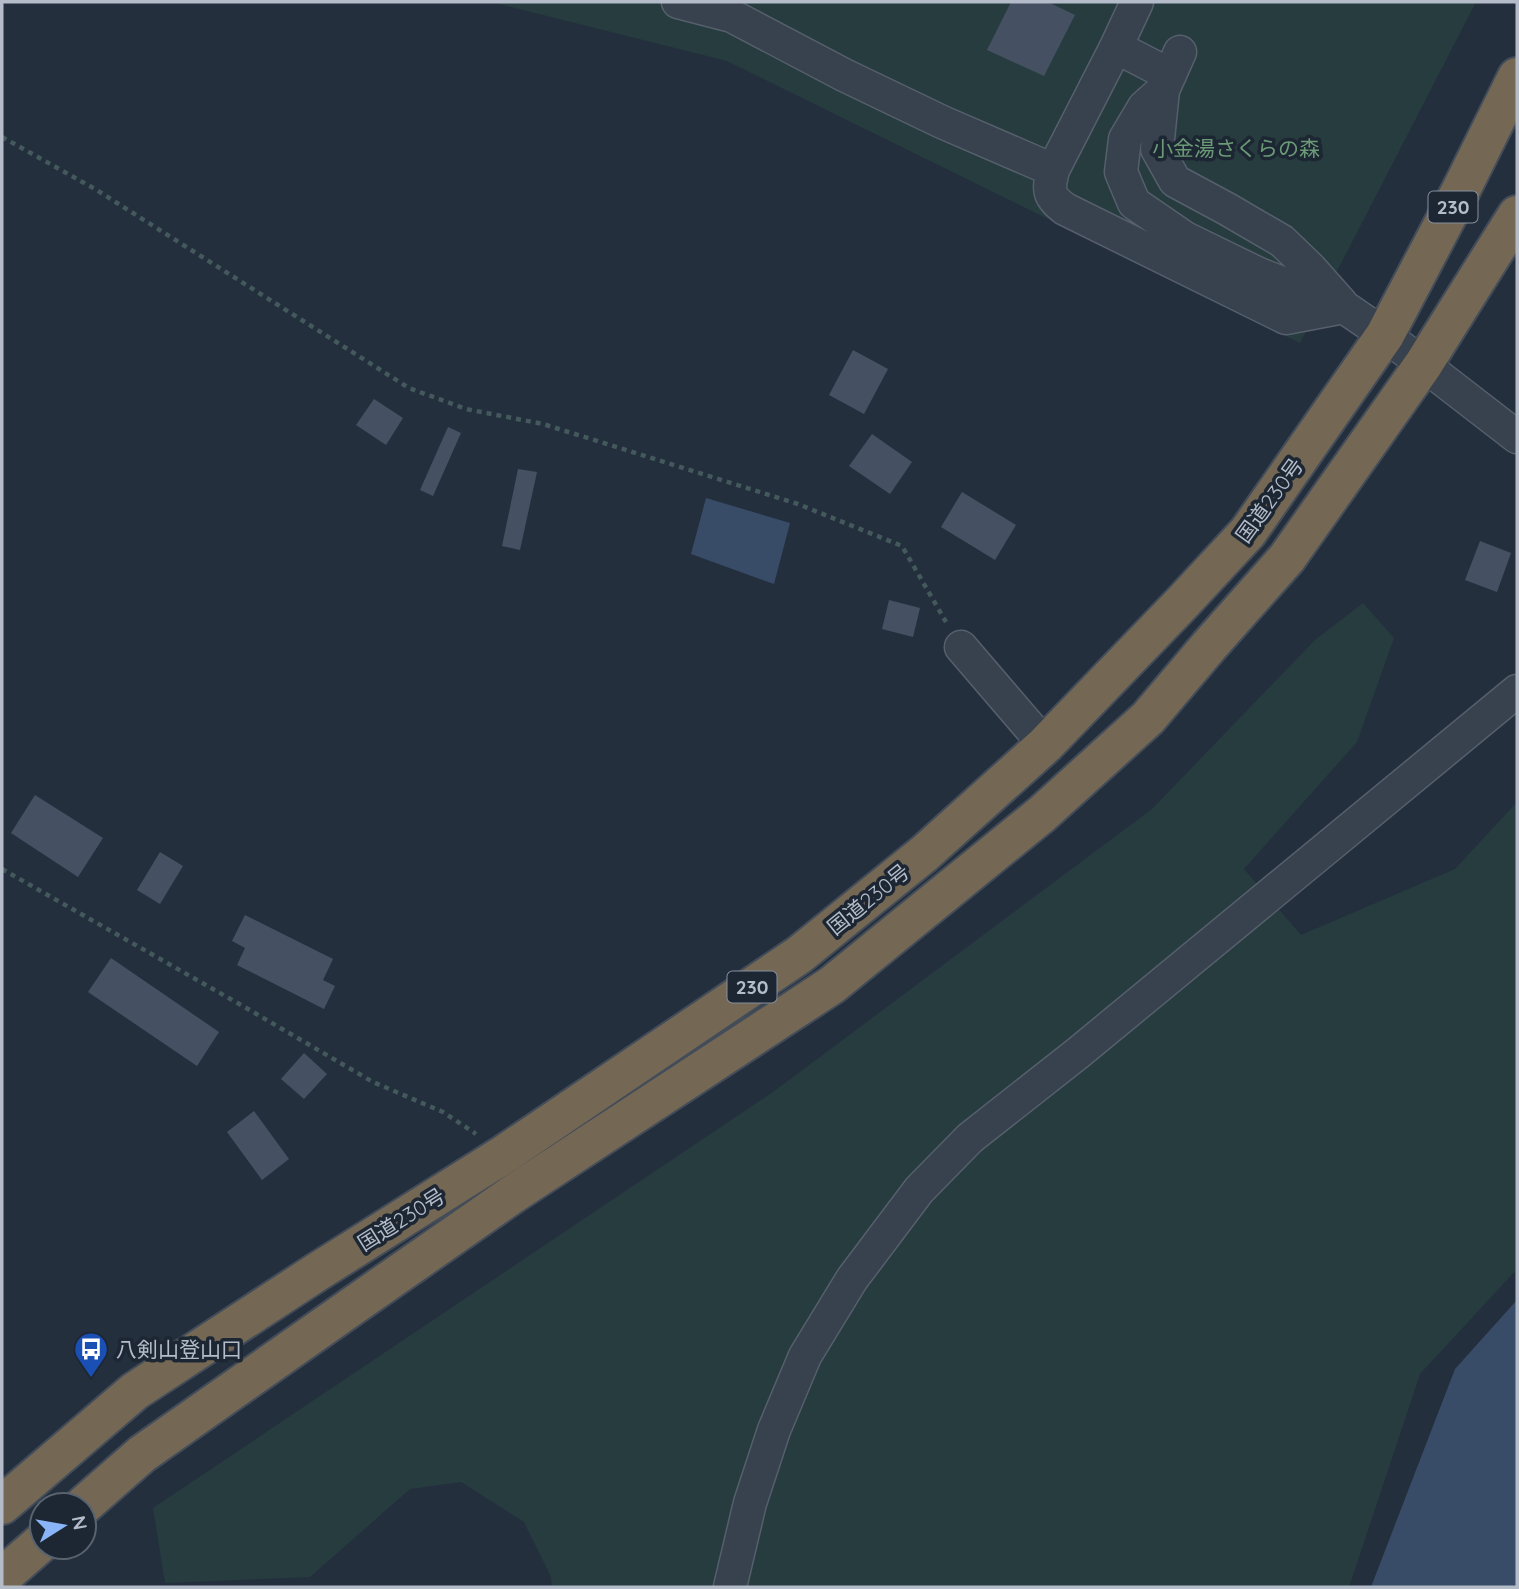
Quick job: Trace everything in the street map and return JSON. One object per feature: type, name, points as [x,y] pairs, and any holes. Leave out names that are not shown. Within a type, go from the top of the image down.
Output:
[{"type":"highway","name":"国道230号","points":[[2,1505],[135,1391],[506,1153],[799,956],[925,853],[1045,746],[1248,532],[1385,335],[1517,77]]},
{"type":"highway","name":"国道230号","points":[[98,1493],[142,1454],[513,1194],[832,985],[1042,814],[1148,718],[1287,558],[1423,365],[1517,215]]},
{"type":"highway","points":[[2,1577],[28,1554]]},
{"type":"street","points":[[678,2],[732,16],[844,75],[1053,170]]},
{"type":"street","points":[[1138,2],[1053,170],[1049,188],[1053,200],[1065,209],[1286,318],[1344,307]]},
{"type":"street","points":[[1116,47],[1171,72]]},
{"type":"street","points":[[1171,72],[1157,149],[1175,181],[1282,242],[1309,267],[1344,307]]},
{"type":"street","points":[[1171,72],[1144,107],[1125,139],[1121,172],[1134,204],[1185,237],[1246,268],[1344,307],[1385,335],[1517,437]]},
{"type":"street","points":[[961,647],[1045,746]]},
{"type":"street","points":[[730,1587],[750,1503],[774,1430],[805,1356],[852,1279],[919,1190],[970,1138],[1088,1045],[1517,691]]},
{"type":"path","points":[[2,137],[95,189],[408,388],[466,409],[543,424],[798,505],[902,546],[961,647]]},
{"type":"path","points":[[2,869],[373,1082],[443,1112],[506,1153]]},
{"type":"green space","name":"小金湯さくらの森","points":[[491,2],[1476,2],[1300,343],[727,61]]},
{"type":"green space","points":[[1363,603],[1394,638],[1357,742],[1244,869],[1301,935],[1455,869],[1517,802],[1517,1269],[1420,1374],[1349,1587],[552,1587],[551,1577],[524,1522],[461,1482],[410,1489],[310,1577],[165,1583],[153,1508],[773,1092],[1152,809],[1315,640]]},
{"type":"water","points":[[706,498],[790,523],[774,584],[691,554]]},
{"type":"water","points":[[1517,1300],[1517,1587],[1371,1587],[1455,1369]]},
{"type":"building","points":[[1011,2],[1048,2],[1075,15],[1044,76],[987,50]]},
{"type":"building","points":[[853,350],[888,369],[864,414],[829,395]]},
{"type":"building","points":[[374,399],[403,418],[386,445],[356,425]]},
{"type":"building","points":[[448,427],[461,433],[433,496],[420,490]]},
{"type":"building","points":[[872,434],[912,462],[890,494],[849,466]]},
{"type":"building","points":[[518,469],[537,472],[520,550],[502,546]]},
{"type":"building","points":[[962,492],[1016,525],[995,560],[941,527]]},
{"type":"building","points":[[1480,541],[1511,553],[1497,592],[1465,580]]},
{"type":"building","points":[[889,600],[920,608],[913,637],[882,629]]},
{"type":"building","points":[[35,795],[103,838],[78,877],[11,833]]},
{"type":"building","points":[[160,852],[183,866],[160,904],[137,890]]},
{"type":"building","points":[[245,915],[333,959],[323,980],[335,986],[324,1009],[237,965],[245,948],[232,941]]},
{"type":"building","points":[[111,958],[219,1032],[197,1066],[88,992]]},
{"type":"building","points":[[304,1053],[327,1074],[304,1099],[281,1079]]},
{"type":"building","points":[[254,1111],[289,1159],[262,1180],[227,1132]]},
{"type":"place","name":"八剣山登山口","points":[[91,1379]]}]
